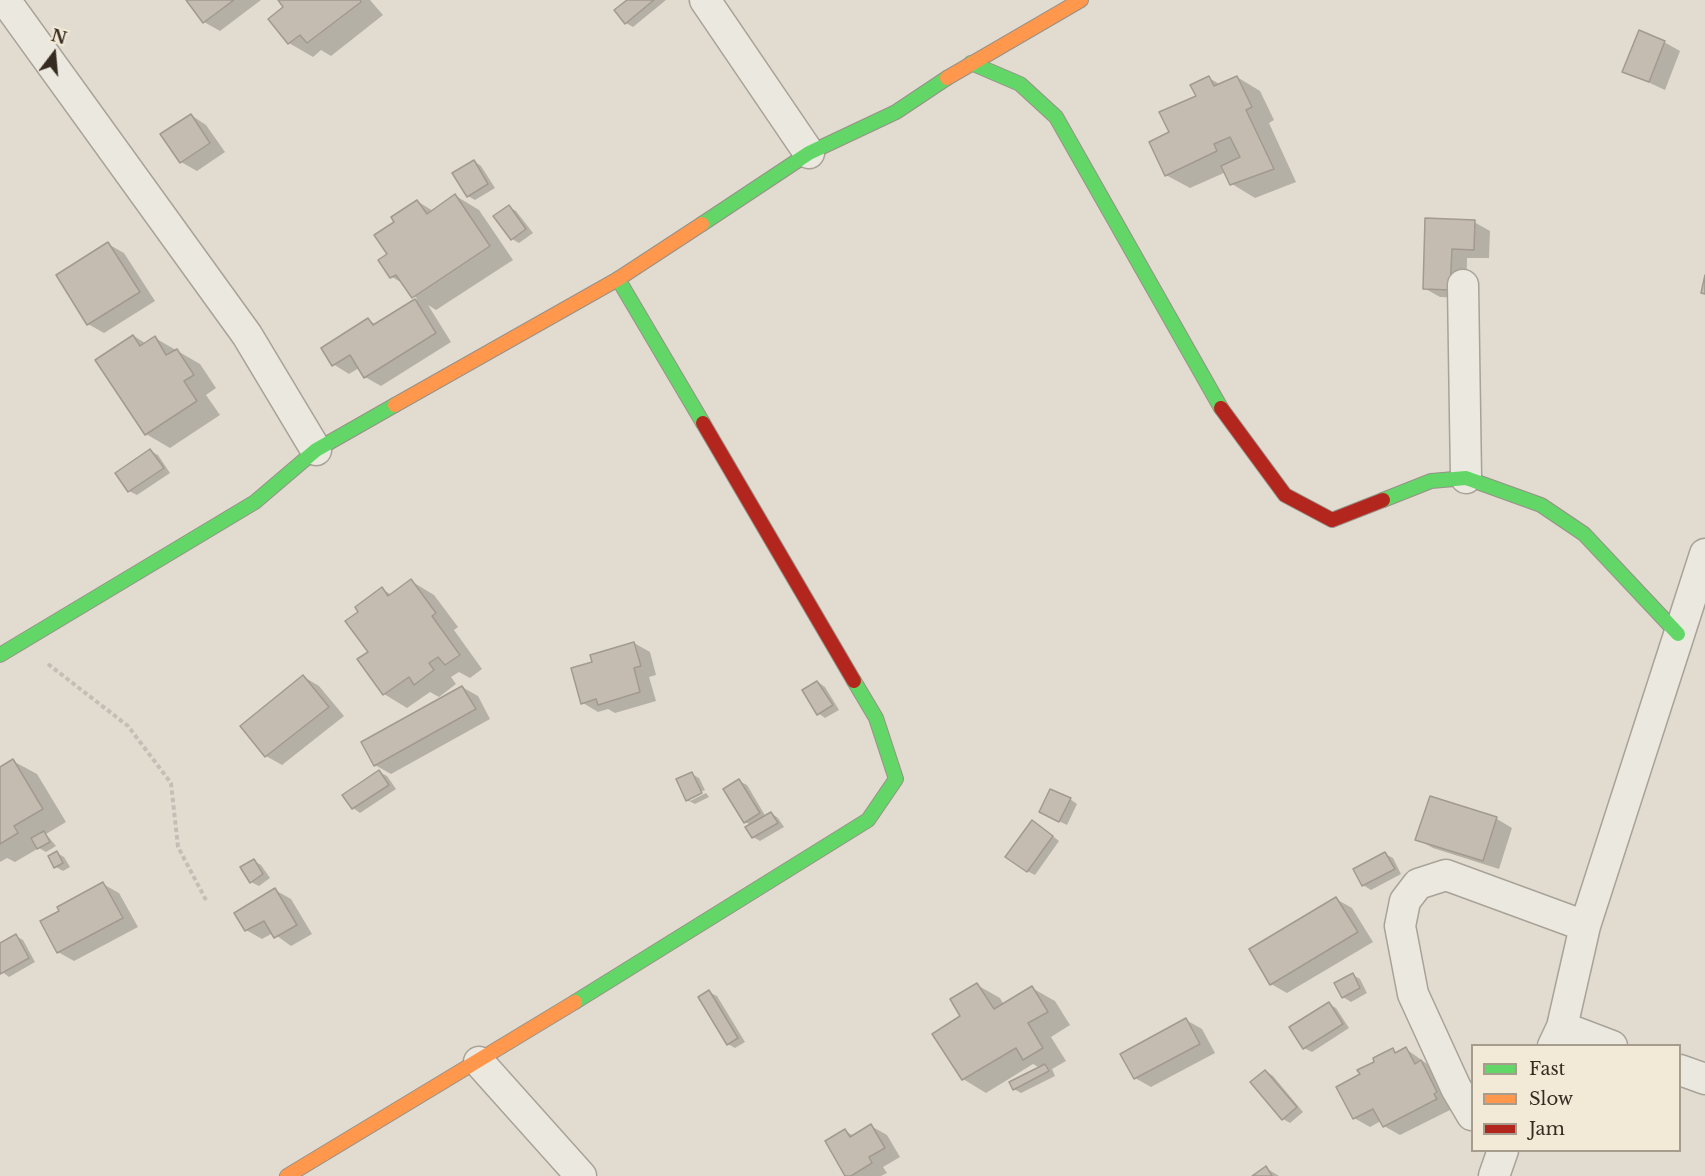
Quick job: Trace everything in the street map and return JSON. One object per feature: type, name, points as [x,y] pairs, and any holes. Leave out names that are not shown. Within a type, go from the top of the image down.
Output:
[{"type":"street","points":[[5,0],[247,335],[316,450]]},
{"type":"street","points":[[705,0],[809,153]]},
{"type":"street","points":[[0,655],[255,501],[316,450],[618,279],[809,153],[896,112],[971,63],[1081,0]]},
{"type":"street","points":[[971,63],[1020,84],[1056,117],[1220,407],[1286,495],[1332,520],[1431,481],[1466,478],[1541,505],[1584,534],[1678,634]]},
{"type":"street","points":[[287,1176],[479,1062],[868,820],[896,779],[876,718],[618,279]]},
{"type":"street","points":[[1463,285],[1466,478]]},
{"type":"street","points":[[1601,1044],[1557,1036],[1585,926],[1705,554]]},
{"type":"street","points":[[1471,1112],[1456,1088],[1413,994],[1400,926],[1405,902],[1418,884],[1446,876],[1585,926]]},
{"type":"street","points":[[479,1062],[581,1176]]},
{"type":"street","points":[[1681,1070],[1705,1079]]},
{"type":"path","points":[[16,645],[46,663],[128,726],[171,783],[178,847],[206,900]]},
{"type":"building","points":[[186,0],[234,0],[203,23]]},
{"type":"building","points":[[278,0],[360,0],[361,2],[307,43],[300,35],[288,44],[268,19],[283,7]]},
{"type":"building","points":[[627,0],[654,0],[625,24],[614,10]]},
{"type":"building","points":[[1639,30],[1665,41],[1649,82],[1622,72]]},
{"type":"building","points":[[1209,76],[1214,86],[1237,76],[1252,107],[1246,110],[1274,169],[1230,185],[1221,166],[1240,157],[1230,137],[1214,144],[1217,151],[1165,176],[1149,142],[1169,132],[1159,112],[1196,96],[1190,85]]},
{"type":"building","points":[[191,114],[210,143],[180,163],[160,134]]},
{"type":"building","points":[[474,160],[488,184],[467,197],[452,173]]},
{"type":"building","points":[[455,194],[490,246],[412,298],[396,275],[390,278],[378,260],[387,254],[374,235],[394,222],[391,217],[417,200],[427,214]]},
{"type":"building","points":[[509,205],[526,229],[511,240],[493,216]]},
{"type":"building","points":[[1425,218],[1475,220],[1474,250],[1452,249],[1450,290],[1423,289]]},
{"type":"building","points":[[108,242],[140,292],[87,325],[56,275]]},
{"type":"building","points":[[1705,275],[1705,294],[1701,293]]},
{"type":"building","points":[[415,299],[436,333],[364,378],[350,355],[332,366],[321,348],[368,318],[373,325]]},
{"type":"building","points":[[133,335],[140,346],[155,336],[166,355],[177,349],[194,375],[184,381],[197,401],[145,435],[95,360]]},
{"type":"building","points":[[150,449],[164,468],[128,492],[115,473]]},
{"type":"building","points":[[411,579],[436,613],[432,616],[460,655],[445,665],[438,657],[429,663],[434,670],[414,685],[409,677],[383,695],[357,659],[368,652],[345,621],[358,612],[355,607],[382,587],[388,596]]},
{"type":"building","points":[[634,642],[641,666],[634,668],[640,692],[598,705],[596,699],[581,704],[571,668],[592,662],[590,655]]},
{"type":"building","points":[[303,675],[329,707],[265,757],[240,726]]},
{"type":"building","points":[[817,681],[833,705],[817,715],[802,690]]},
{"type":"building","points":[[462,686],[476,709],[374,766],[361,742]]},
{"type":"building","points":[[13,759],[43,809],[14,826],[18,833],[0,844],[0,767]]},
{"type":"building","points":[[379,770],[389,785],[352,809],[342,795]]},
{"type":"building","points":[[692,772],[702,793],[686,801],[676,779]]},
{"type":"building","points":[[739,779],[760,813],[744,823],[723,789]]},
{"type":"building","points":[[1050,789],[1071,798],[1059,822],[1039,812]]},
{"type":"building","points":[[1430,796],[1497,817],[1483,861],[1415,840]]},
{"type":"building","points":[[771,812],[778,823],[752,838],[745,827]]},
{"type":"building","points":[[1032,820],[1053,836],[1027,872],[1005,857]]},
{"type":"building","points":[[44,831],[50,842],[37,849],[31,838]]},
{"type":"building","points":[[57,851],[63,863],[54,868],[48,856]]},
{"type":"building","points":[[1385,852],[1395,869],[1362,886],[1353,869]]},
{"type":"building","points":[[254,859],[263,874],[250,883],[240,867]]},
{"type":"building","points":[[103,882],[123,918],[57,953],[40,921],[59,911],[57,907]]},
{"type":"building","points":[[275,888],[297,925],[274,938],[264,921],[245,931],[234,913]]},
{"type":"building","points":[[1336,897],[1358,932],[1270,985],[1249,949]]},
{"type":"building","points":[[16,934],[29,958],[0,974],[0,943]]},
{"type":"building","points":[[1353,973],[1360,988],[1342,998],[1334,983]]},
{"type":"building","points":[[977,983],[994,1009],[1032,986],[1048,1012],[1028,1023],[1043,1048],[1023,1060],[1016,1048],[962,1080],[932,1034],[960,1016],[950,999]]},
{"type":"building","points":[[709,990],[738,1038],[727,1045],[698,997]]},
{"type":"building","points":[[1329,1002],[1343,1024],[1303,1049],[1289,1027]]},
{"type":"building","points":[[1186,1018],[1200,1044],[1134,1079],[1120,1054]]},
{"type":"building","points":[[1406,1047],[1415,1064],[1421,1060],[1437,1092],[1434,1094],[1437,1099],[1383,1127],[1373,1109],[1353,1119],[1336,1087],[1360,1074],[1357,1070],[1374,1062],[1373,1058],[1393,1048],[1395,1053]]},
{"type":"building","points":[[1045,1064],[1049,1071],[1013,1090],[1009,1082]]},
{"type":"building","points":[[1265,1070],[1297,1107],[1282,1120],[1250,1082]]},
{"type":"building","points":[[871,1124],[885,1148],[869,1157],[872,1163],[851,1176],[845,1176],[825,1141],[845,1129],[850,1137]]},
{"type":"building","points":[[1266,1166],[1272,1176],[1252,1176]]},
{"type":"traffic: fast","points":[[971,63],[1020,84],[1056,117],[1221,408]]},
{"type":"traffic: fast","points":[[702,224],[809,153],[896,112],[947,78]]},
{"type":"traffic: fast","points":[[618,279],[703,423]]},
{"type":"traffic: fast","points":[[0,655],[255,502],[316,450],[395,405]]},
{"type":"traffic: fast","points":[[1383,500],[1431,481],[1466,478],[1541,505],[1584,534],[1678,634]]},
{"type":"traffic: fast","points":[[575,1002],[868,820],[896,779],[876,718],[854,681]]},
{"type":"traffic: slow","points":[[947,78],[1081,0]]},
{"type":"traffic: slow","points":[[395,405],[618,279],[702,224]]},
{"type":"traffic: slow","points":[[287,1176],[575,1002]]},
{"type":"traffic: jam","points":[[1221,408],[1285,495],[1332,520],[1383,500]]},
{"type":"traffic: jam","points":[[703,423],[854,681]]}]
